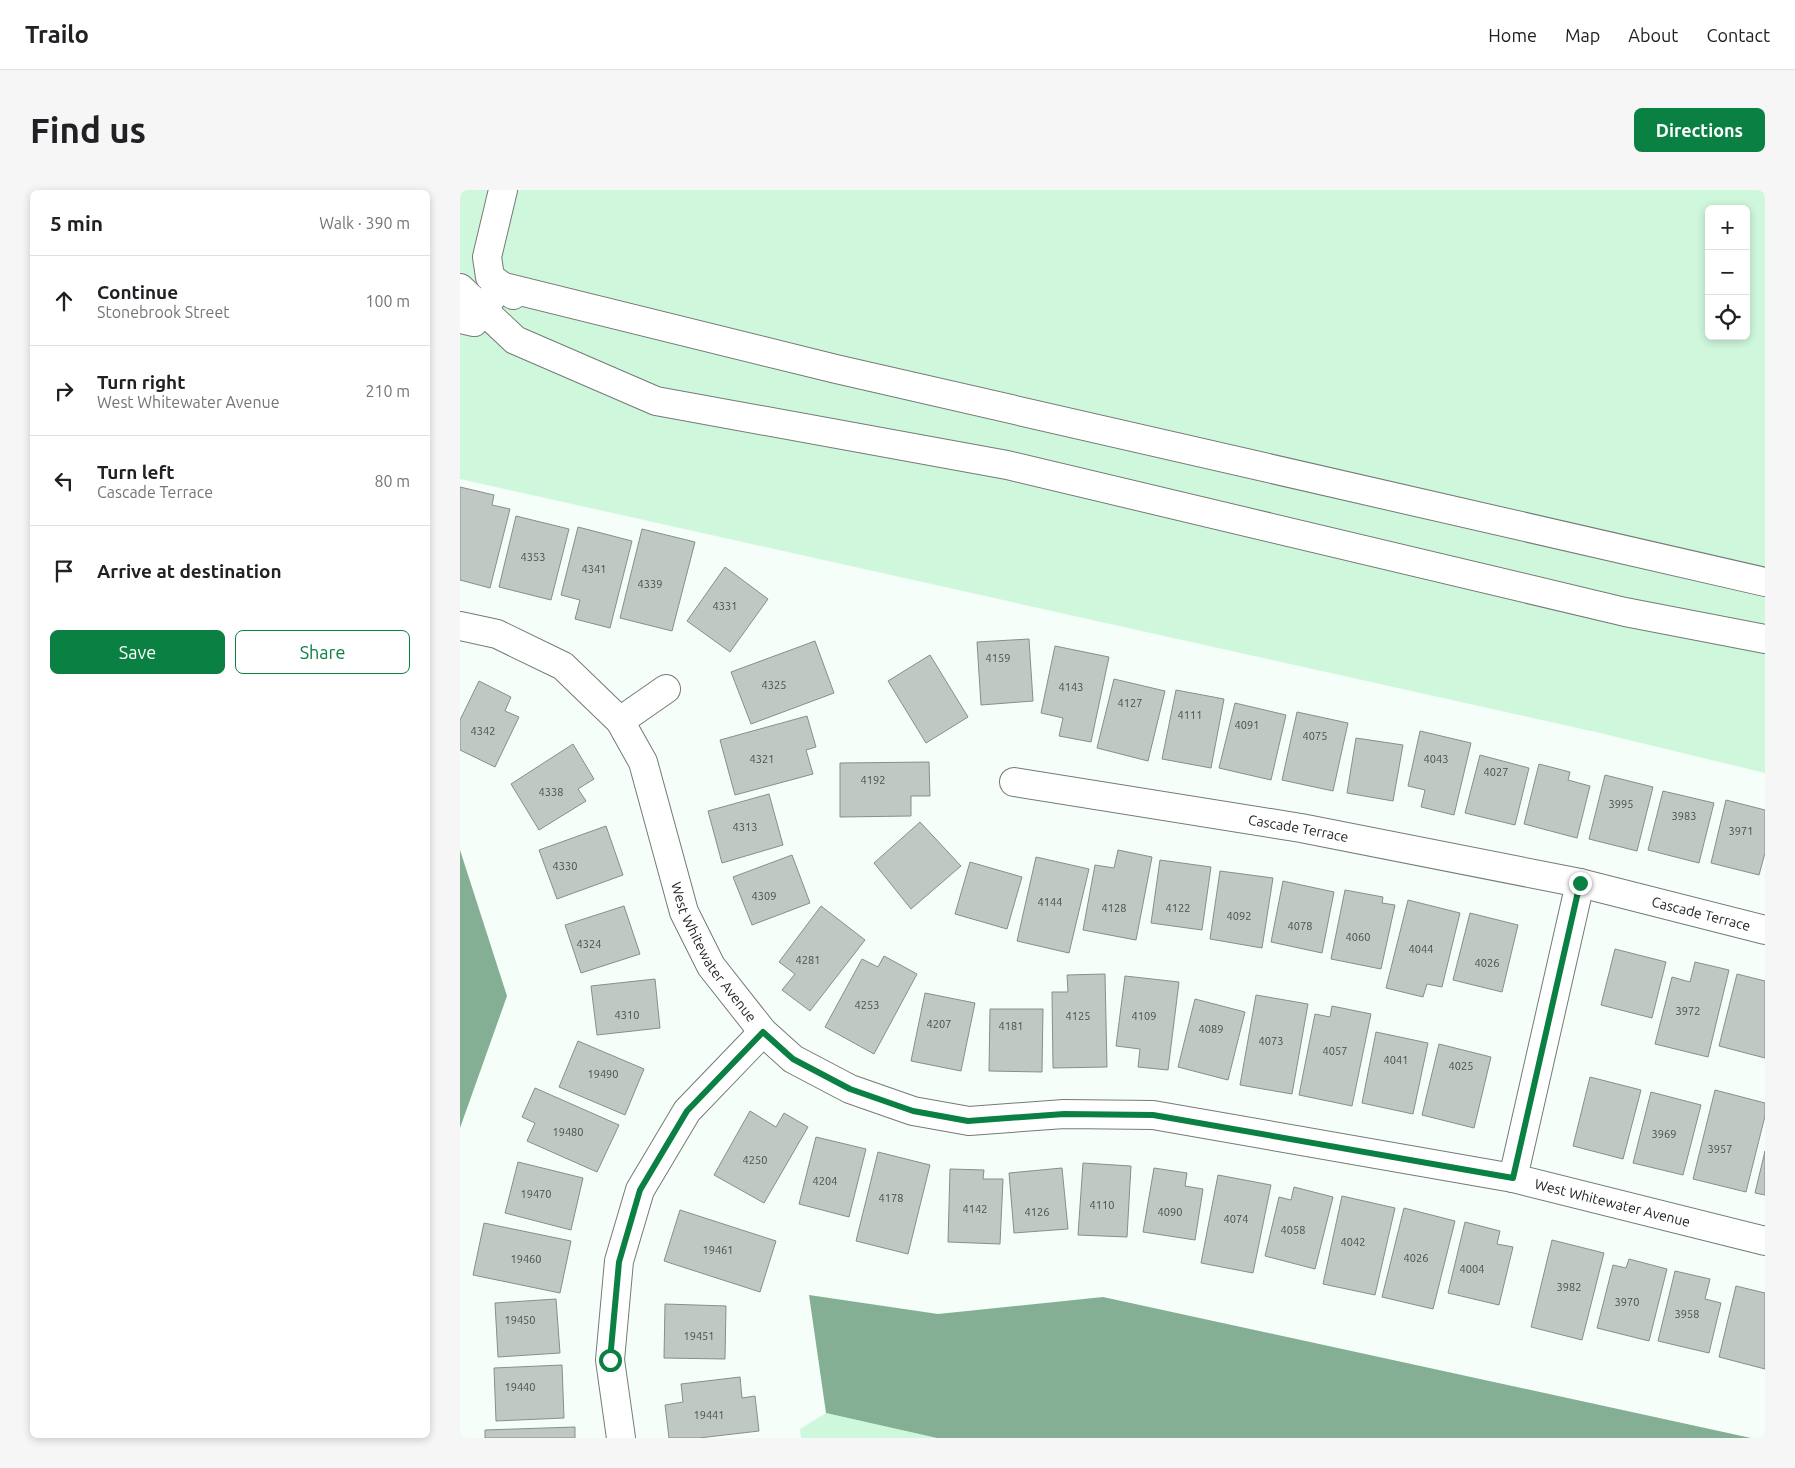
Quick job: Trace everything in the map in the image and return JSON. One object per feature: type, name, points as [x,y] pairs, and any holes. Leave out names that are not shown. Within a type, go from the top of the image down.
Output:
[{"type":"street","points":[[503,190],[487,257],[490,277],[515,297],[1765,582]]},
{"type":"street","points":[[472,314],[500,286]]},
{"type":"street","points":[[460,288],[472,314],[515,340],[656,401],[1006,465],[1625,612],[1765,638]]},
{"type":"street","name":"West Whitewater Avenue","points":[[460,626],[497,634],[563,666],[620,721],[643,762],[684,912],[711,966],[763,1032],[793,1059],[842,1085],[913,1111],[968,1121],[1064,1114],[1153,1115],[1513,1178],[1765,1241]]},
{"type":"street","points":[[620,721],[666,689]]},
{"type":"street","name":"Cascade Terrace","points":[[1014,782],[1301,828],[1580,883],[1765,930]]},
{"type":"street","points":[[1513,1178],[1580,883]]},
{"type":"street","points":[[621,1438],[610,1360],[619,1262],[640,1190],[687,1111],[763,1032]]},
{"type":"shaded area","points":[[460,190],[1765,190],[1765,773],[1600,733],[460,479]]},
{"type":"shaded area","points":[[460,850],[507,996],[460,1128]]},
{"type":"shaded area","points":[[809,1295],[938,1314],[1103,1297],[1751,1438],[937,1438],[826,1413]]},
{"type":"shaded area","points":[[826,1413],[937,1438],[801,1438],[800,1429]]},
{"type":"building","points":[[460,487],[494,495],[492,505],[510,509],[490,588],[460,580]]},
{"type":"building","points":[[516,516],[569,529],[551,600],[499,587]]},
{"type":"building","points":[[578,527],[632,541],[610,628],[575,619],[580,600],[561,595]]},
{"type":"building","points":[[642,529],[695,542],[672,631],[620,618]]},
{"type":"building","points":[[725,567],[768,599],[730,652],[687,621]]},
{"type":"building","points":[[1029,639],[1033,701],[981,705],[977,642]]},
{"type":"building","points":[[815,641],[834,693],[751,724],[731,672]]},
{"type":"building","points":[[1055,646],[1109,657],[1091,742],[1059,736],[1063,718],[1041,713]]},
{"type":"building","points":[[930,655],[968,717],[926,743],[888,681]]},
{"type":"building","points":[[1114,679],[1165,691],[1148,761],[1097,748]]},
{"type":"building","points":[[479,681],[511,697],[505,711],[519,717],[495,767],[460,750],[460,720]]},
{"type":"building","points":[[1176,690],[1224,699],[1211,768],[1162,759]]},
{"type":"building","points":[[1235,703],[1286,715],[1271,780],[1219,768]]},
{"type":"building","points":[[1297,712],[1348,723],[1333,791],[1282,780]]},
{"type":"building","points":[[807,716],[816,747],[806,750],[813,774],[735,795],[720,740]]},
{"type":"building","points":[[1420,731],[1471,743],[1454,815],[1421,807],[1425,790],[1408,786]]},
{"type":"building","points":[[1356,738],[1403,745],[1393,801],[1347,793]]},
{"type":"building","points":[[573,744],[594,779],[578,789],[586,801],[539,830],[511,784]]},
{"type":"building","points":[[1480,755],[1529,768],[1515,825],[1465,813]]},
{"type":"building","points":[[929,762],[930,796],[911,796],[911,816],[840,817],[840,763]]},
{"type":"building","points":[[1539,764],[1570,772],[1568,780],[1590,786],[1577,838],[1524,824]]},
{"type":"building","points":[[1605,775],[1653,787],[1637,851],[1589,839]]},
{"type":"building","points":[[1663,791],[1714,803],[1699,863],[1648,850]]},
{"type":"building","points":[[769,794],[783,845],[722,863],[708,811]]},
{"type":"building","points":[[1726,800],[1765,810],[1765,853],[1759,875],[1711,863]]},
{"type":"building","points":[[920,822],[961,866],[911,909],[874,863]]},
{"type":"building","points":[[606,826],[623,875],[557,899],[539,850]]},
{"type":"building","points":[[1118,850],[1152,857],[1136,940],[1083,930],[1095,865],[1114,868]]},
{"type":"building","points":[[792,855],[810,903],[752,925],[733,877]]},
{"type":"building","points":[[1036,857],[1089,869],[1069,953],[1017,941]]},
{"type":"building","points":[[1160,860],[1211,867],[1202,930],[1151,923]]},
{"type":"building","points":[[970,862],[1022,877],[1007,929],[955,914]]},
{"type":"building","points":[[1220,871],[1273,878],[1262,948],[1210,939]]},
{"type":"building","points":[[1283,881],[1334,892],[1322,953],[1271,942]]},
{"type":"building","points":[[1345,890],[1383,897],[1382,903],[1395,905],[1381,969],[1331,959]]},
{"type":"building","points":[[1408,900],[1460,913],[1442,987],[1427,984],[1423,997],[1386,988]]},
{"type":"building","points":[[624,906],[640,954],[581,973],[565,925]]},
{"type":"building","points":[[821,906],[865,940],[810,1011],[782,990],[795,974],[779,962]]},
{"type":"building","points":[[1470,913],[1518,925],[1502,992],[1453,980]]},
{"type":"building","points":[[1615,949],[1666,962],[1652,1018],[1601,1005]]},
{"type":"building","points":[[884,956],[917,974],[874,1054],[825,1027],[862,959],[878,967]]},
{"type":"building","points":[[1695,962],[1729,970],[1708,1057],[1655,1044],[1672,977],[1690,982]]},
{"type":"building","points":[[1105,974],[1107,1067],[1053,1068],[1052,992],[1068,992],[1067,975]]},
{"type":"building","points":[[1737,974],[1765,981],[1765,1058],[1719,1046]]},
{"type":"building","points":[[1125,976],[1179,982],[1168,1070],[1138,1067],[1140,1049],[1116,1046]]},
{"type":"building","points":[[655,979],[660,1028],[597,1035],[591,986]]},
{"type":"building","points":[[925,993],[975,1003],[961,1071],[911,1061]]},
{"type":"building","points":[[1256,995],[1308,1004],[1292,1094],[1240,1085]]},
{"type":"building","points":[[1195,999],[1245,1012],[1228,1080],[1178,1067]]},
{"type":"building","points":[[1332,1006],[1371,1014],[1352,1106],[1299,1095],[1315,1014],[1330,1017]]},
{"type":"building","points":[[990,1009],[1043,1009],[1042,1072],[989,1071]]},
{"type":"building","points":[[1376,1032],[1428,1043],[1413,1114],[1362,1103]]},
{"type":"building","points":[[578,1041],[644,1069],[625,1115],[559,1087]]},
{"type":"building","points":[[1439,1044],[1491,1057],[1474,1128],[1422,1115]]},
{"type":"building","points":[[1590,1077],[1641,1090],[1623,1159],[1573,1146]]},
{"type":"building","points":[[535,1088],[619,1125],[597,1172],[527,1141],[535,1123],[522,1117]]},
{"type":"building","points":[[1715,1090],[1765,1103],[1765,1116],[1746,1192],[1693,1179]]},
{"type":"building","points":[[1651,1092],[1701,1105],[1683,1175],[1633,1163]]},
{"type":"building","points":[[750,1111],[776,1127],[784,1113],[808,1127],[764,1203],[714,1175]]},
{"type":"building","points":[[816,1137],[866,1149],[849,1217],[799,1204]]},
{"type":"building","points":[[1765,1151],[1765,1195],[1755,1193]]},
{"type":"building","points":[[878,1152],[930,1165],[908,1254],[856,1241]]},
{"type":"building","points":[[518,1162],[583,1178],[571,1230],[505,1213]]},
{"type":"building","points":[[1083,1163],[1131,1166],[1127,1237],[1078,1235]]},
{"type":"building","points":[[1062,1168],[1068,1229],[1014,1233],[1009,1173]]},
{"type":"building","points":[[1154,1168],[1187,1173],[1185,1186],[1203,1189],[1195,1240],[1143,1232]]},
{"type":"building","points":[[950,1169],[984,1170],[983,1179],[1003,1179],[1000,1244],[948,1242]]},
{"type":"building","points":[[1218,1175],[1271,1185],[1253,1273],[1201,1263]]},
{"type":"building","points":[[1294,1187],[1333,1197],[1315,1269],[1265,1256],[1279,1197],[1291,1200]]},
{"type":"building","points":[[1342,1196],[1395,1208],[1375,1295],[1323,1284]]},
{"type":"building","points":[[1404,1208],[1455,1221],[1433,1309],[1382,1297]]},
{"type":"building","points":[[680,1210],[776,1241],[760,1292],[664,1261]]},
{"type":"building","points":[[1465,1222],[1500,1231],[1497,1244],[1513,1247],[1499,1305],[1448,1293]]},
{"type":"building","points":[[484,1223],[571,1241],[560,1293],[473,1275]]},
{"type":"building","points":[[1552,1240],[1604,1253],[1582,1340],[1531,1327]]},
{"type":"building","points":[[1629,1259],[1667,1269],[1649,1341],[1597,1328],[1613,1265],[1626,1268]]},
{"type":"building","points":[[1675,1271],[1710,1279],[1705,1299],[1721,1303],[1709,1353],[1658,1341]]},
{"type":"building","points":[[1736,1286],[1765,1293],[1765,1369],[1719,1357]]},
{"type":"building","points":[[556,1299],[560,1353],[498,1357],[495,1303]]},
{"type":"building","points":[[665,1304],[726,1306],[725,1359],[664,1358]]},
{"type":"building","points":[[562,1365],[564,1418],[496,1421],[494,1368]]},
{"type":"building","points":[[740,1377],[742,1398],[755,1396],[759,1431],[699,1438],[669,1438],[665,1405],[683,1402],[681,1384]]},
{"type":"building","points":[[575,1427],[575,1438],[485,1438],[485,1430]]},
{"type":"route","points":[[610,1360],[619,1262],[640,1190],[687,1111],[763,1032],[793,1059],[850,1089],[913,1111],[968,1121],[1064,1114],[1153,1115],[1513,1178],[1580,883]]}]
